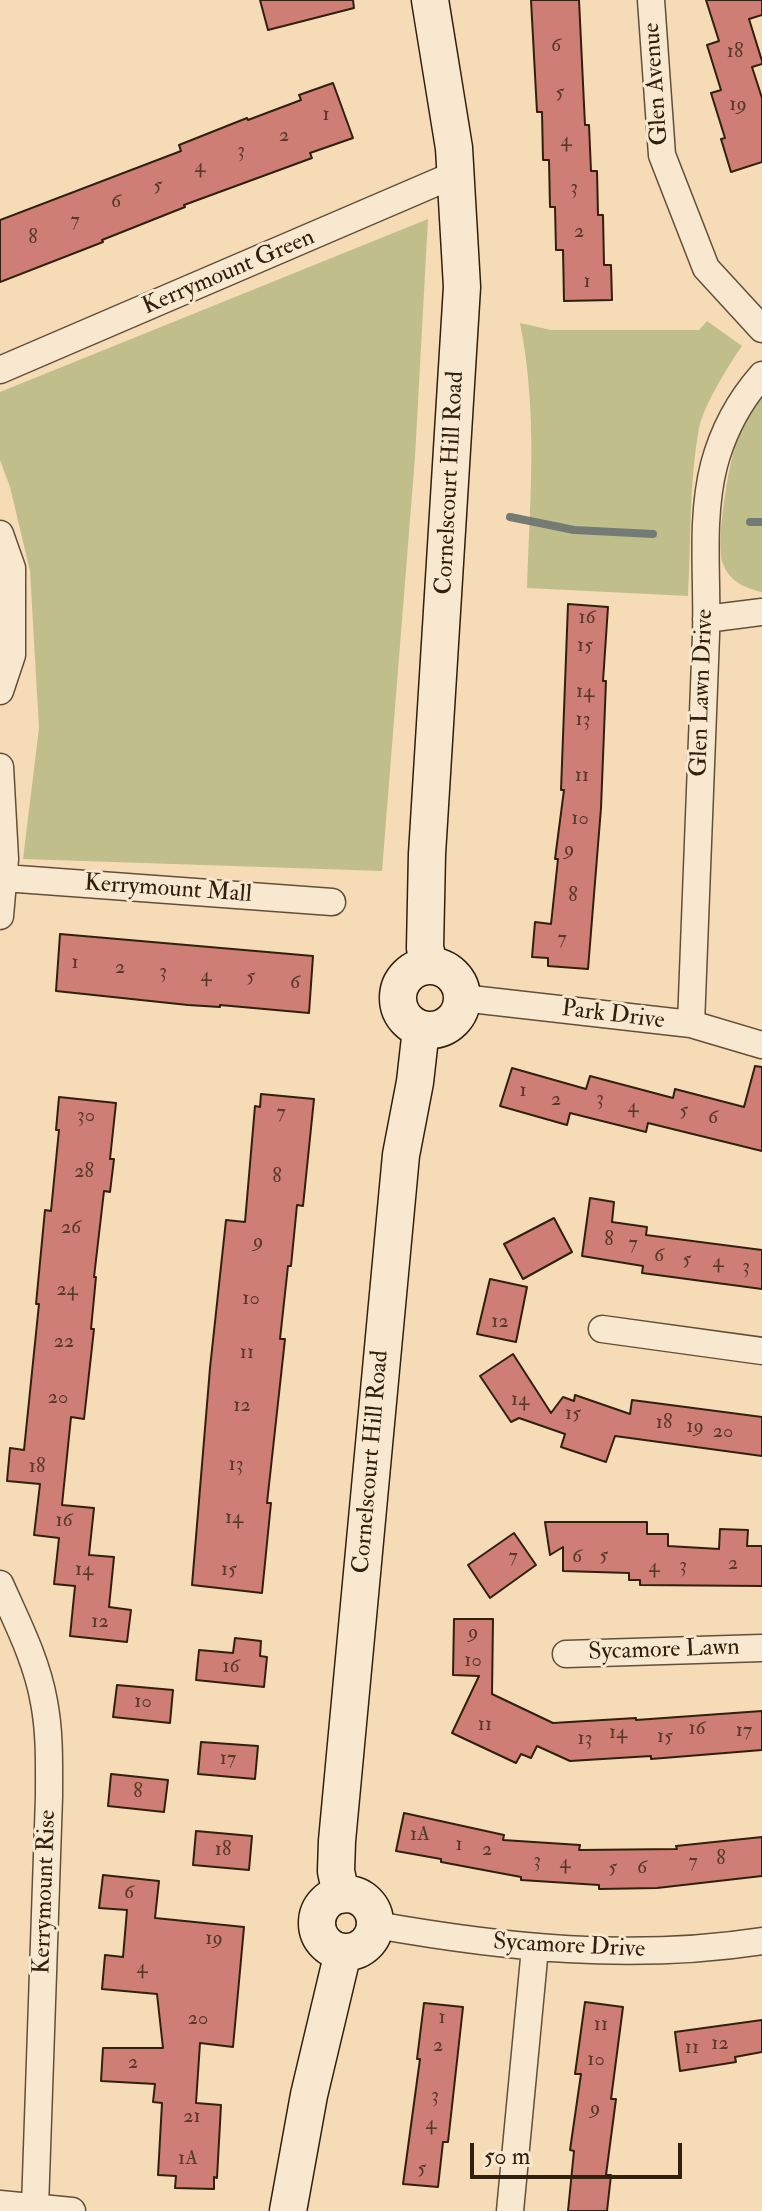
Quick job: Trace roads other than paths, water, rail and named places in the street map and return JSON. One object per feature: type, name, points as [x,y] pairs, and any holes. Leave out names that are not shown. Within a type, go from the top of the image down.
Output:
[{"type":"main road","name":"Cornelscourt Hill Road","points":[[430,0],[456,174],[462,287],[427,854],[425,948],[430,966]]},
{"type":"main road","points":[[430,966],[449,972],[461,988],[462,998],[456,1017],[440,1029],[421,1029],[404,1018],[400,1009],[399,989],[411,973],[430,966]]},
{"type":"main road","name":"Cornelscourt Hill Road","points":[[341,1895],[336,1871],[340,1810],[401,1155],[421,1029]]},
{"type":"main road","points":[[341,1895],[351,1895],[366,1902],[376,1925],[362,1946],[343,1952],[325,1943],[316,1927],[321,1906],[330,1898],[341,1895]]},
{"type":"main road","points":[[288,2211],[316,2065],[343,1952]]},
{"type":"street","name":"Glen Avenue","points":[[651,0],[662,155],[706,268],[762,329]]},
{"type":"street","name":"Kerrymount Green","points":[[0,370],[456,174]]},
{"type":"street","name":"Glen Lawn Drive","points":[[691,1024],[706,619],[705,528],[714,466],[730,422],[742,397],[762,375]]},
{"type":"street","points":[[0,534],[12,568],[12,655],[0,691]]},
{"type":"street","points":[[706,619],[762,612]]},
{"type":"street","points":[[0,767],[4,878],[0,916]]},
{"type":"street","name":"Kerrymount Mall","points":[[4,878],[332,902]]},
{"type":"street","name":"Park Drive","points":[[462,998],[691,1024],[762,1045]]},
{"type":"street","points":[[602,1329],[762,1351]]},
{"type":"street","name":"Kerrymount Rise","points":[[0,1584],[33,1659],[44,1700],[49,1737],[35,2207]]},
{"type":"street","name":"Sycamore Lawn","points":[[566,1654],[762,1648]]},
{"type":"street","name":"Sycamore Drive","points":[[376,1925],[460,1940],[535,1948],[651,1952],[709,1949],[762,1941]]},
{"type":"street","points":[[510,2211],[535,1948]]},
{"type":"street","points":[[0,2204],[72,2211]]},
{"type":"waterway","points":[[510,517],[574,530],[653,534]]},
{"type":"waterway","points":[[750,522],[762,522]]}]
